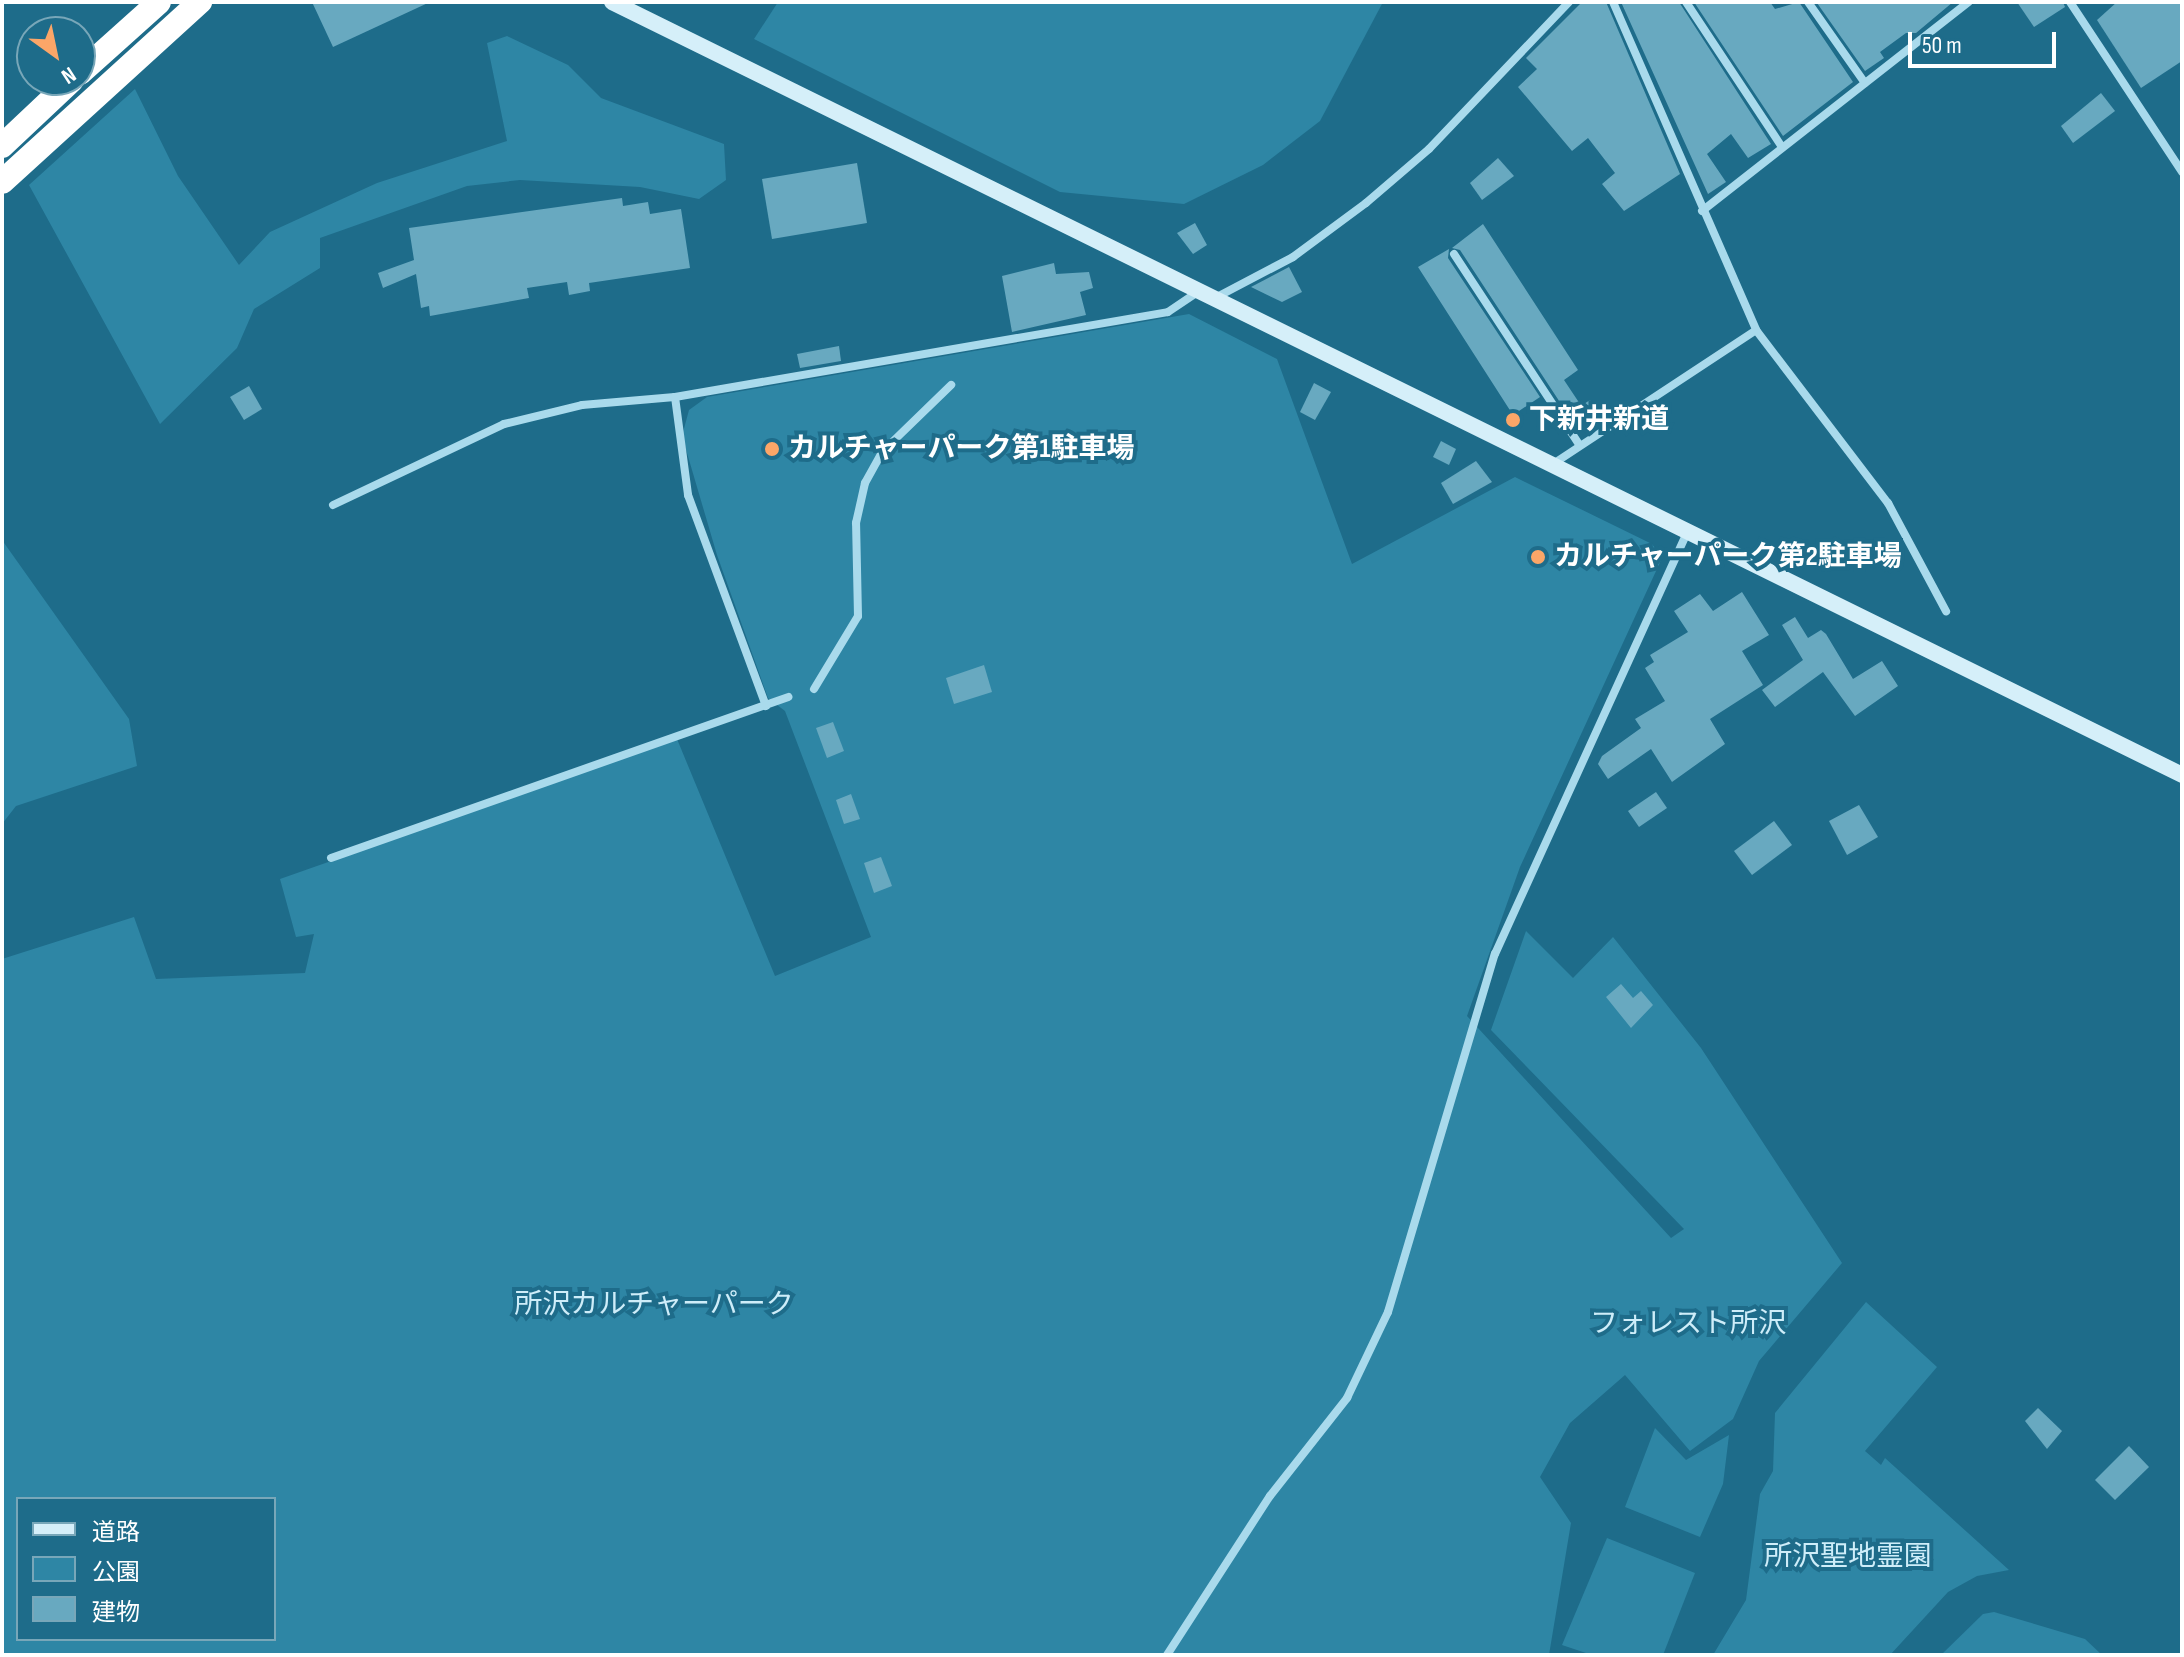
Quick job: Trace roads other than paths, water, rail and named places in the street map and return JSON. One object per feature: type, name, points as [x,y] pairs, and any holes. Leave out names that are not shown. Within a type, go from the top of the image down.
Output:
[{"type":"highway","points":[[96,59],[159,2]]},
{"type":"highway","points":[[2,182],[200,2]]},
{"type":"highway","points":[[2,146],[55,96]]},
{"type":"street","points":[[612,2],[2182,775]]},
{"type":"street","points":[[333,505],[504,424],[582,405],[675,397],[1168,312],[1293,257],[1366,203],[1429,149],[1569,2]]},
{"type":"street","points":[[1613,2],[1756,330],[1888,503],[1946,611]]},
{"type":"street","points":[[1686,2],[1782,147]]},
{"type":"street","points":[[1808,2],[1865,83]]},
{"type":"street","points":[[1702,211],[1865,83],[1956,6],[1969,2]]},
{"type":"street","points":[[2070,2],[2182,172]]},
{"type":"street","points":[[1454,254],[1579,444]]},
{"type":"street","points":[[1552,464],[1756,330]]},
{"type":"street","points":[[814,689],[858,616],[856,523],[865,483],[883,451],[951,385]]},
{"type":"street","points":[[675,397],[688,495],[766,706]]},
{"type":"street","points":[[1167,1655],[1270,1496],[1347,1398],[1388,1312],[1495,954],[1687,531]]},
{"type":"street","points":[[331,858],[788,697]]},
{"type":"place","name":"下新井新道","points":[[1513,420]]},
{"type":"place","name":"カルチャーパーク第1駐車場","points":[[772,449]]},
{"type":"place","name":"カルチャーパーク第2駐車場","points":[[1538,557]]},
{"type":"park label","name":"所沢カルチャーパーク","points":[[654,1305]]},
{"type":"park label","name":"フォレスト所沢","points":[[1688,1324]]},
{"type":"park label","name":"所沢聖地霊園","points":[[1848,1557]]}]
